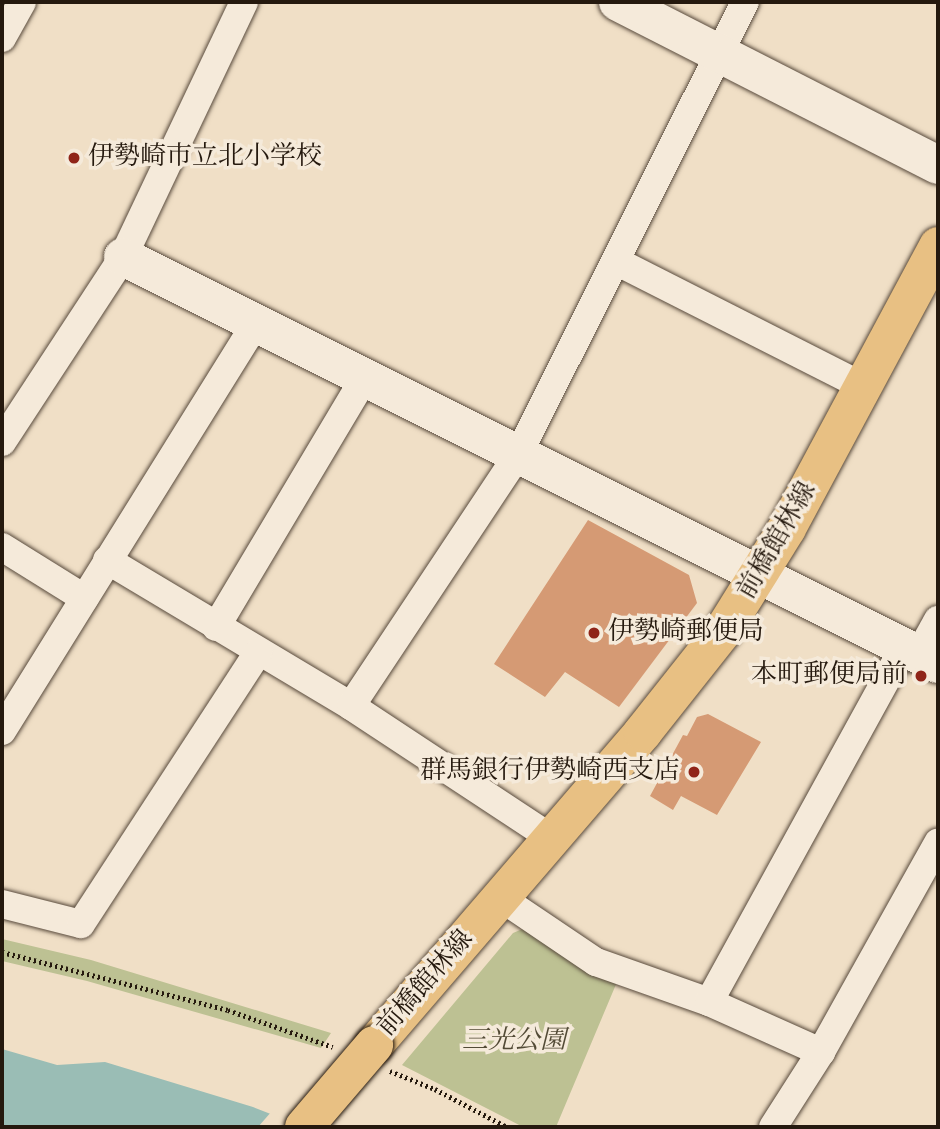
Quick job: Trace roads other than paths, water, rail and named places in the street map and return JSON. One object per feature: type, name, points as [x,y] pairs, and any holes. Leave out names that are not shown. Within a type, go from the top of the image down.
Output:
[{"type":"main road","name":"前橋館林線","points":[[304,1127],[689,676],[761,574],[938,246]]},
{"type":"street","points":[[2,38],[22,2]]},
{"type":"street","points":[[618,2],[938,165]]},
{"type":"street","points":[[351,706],[519,453],[745,2]]},
{"type":"street","points":[[2,442],[123,257],[242,3]]},
{"type":"street","points":[[123,257],[921,655]]},
{"type":"street","points":[[616,261],[864,387]]},
{"type":"street","points":[[2,731],[256,323]]},
{"type":"street","points":[[216,626],[365,377]]},
{"type":"street","points":[[2,547],[84,598]]},
{"type":"street","points":[[107,560],[351,706],[551,838]]},
{"type":"street","points":[[709,1002],[921,655],[938,620]]},
{"type":"street","points":[[2,904],[81,923],[258,652]]},
{"type":"street","points":[[773,1127],[821,1052],[938,843]]},
{"type":"street","points":[[501,898],[596,962],[709,1002],[821,1052]]},
{"type":"water","points":[[2,1049],[57,1065],[105,1062],[253,1107],[304,1127],[2,1127]]},
{"type":"place","name":"伊勢崎市立北小学校","points":[[74,158]]},
{"type":"place","name":"伊勢崎郵便局","points":[[594,633]]},
{"type":"place","name":"本町郵便局前","points":[[921,676]]},
{"type":"place","name":"群馬銀行伊勢崎西支店","points":[[694,772]]},
{"type":"park label","name":"三光公園","points":[[514,1042]]}]
